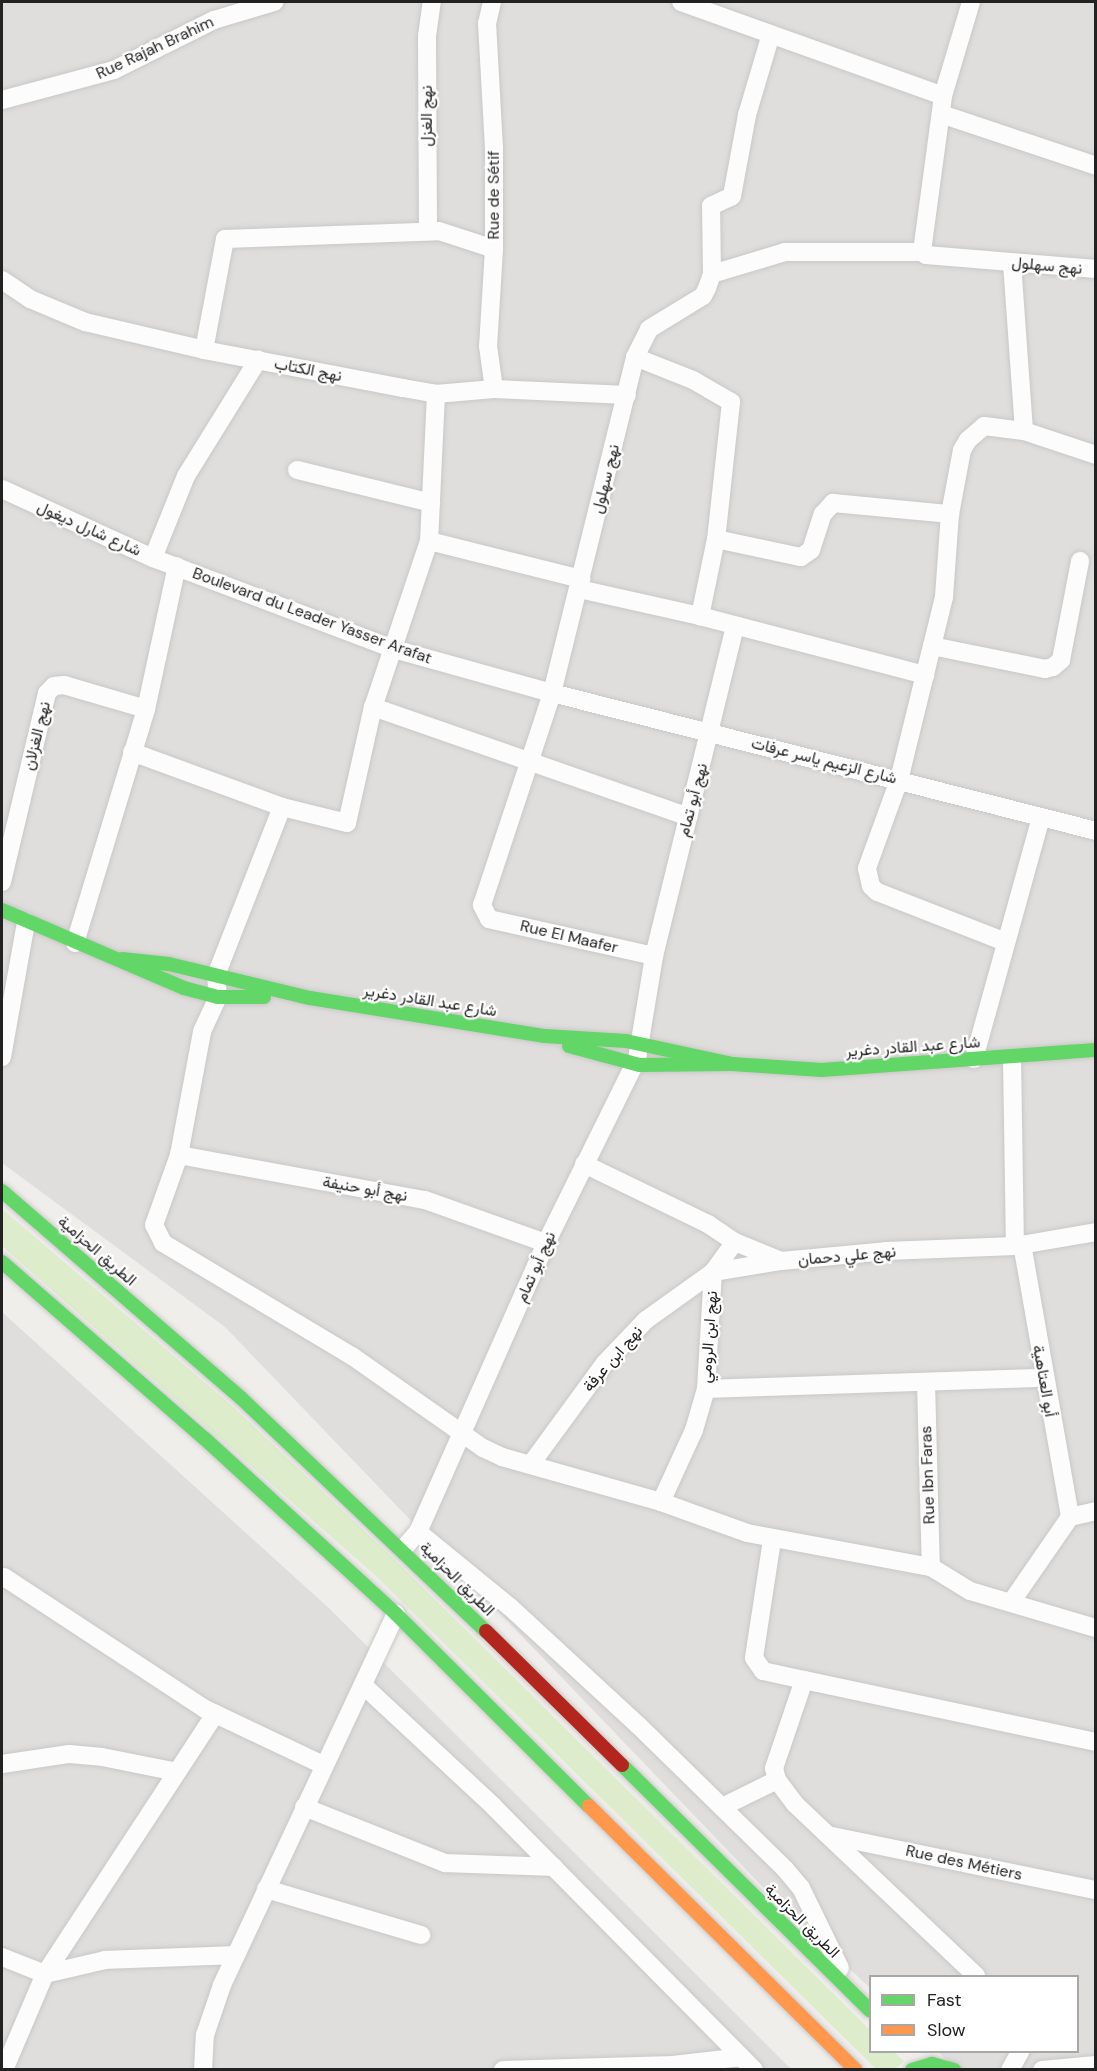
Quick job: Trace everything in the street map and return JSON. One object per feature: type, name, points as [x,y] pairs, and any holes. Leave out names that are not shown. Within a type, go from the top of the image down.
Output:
[{"type":"main road","name":"شارع عبد القادر دغرير","points":[[2,910],[75,943],[122,959],[163,980],[200,993],[218,997],[310,998]]},
{"type":"main road","name":"شارع عبد القادر دغرير","points":[[122,959],[210,974],[310,998],[545,1036],[633,1042],[732,1064]]},
{"type":"main road","name":"شارع عبد القادر دغرير","points":[[545,1036],[627,1063],[732,1064],[822,1070],[1012,1058],[1095,1050]]},
{"type":"main road","name":"الطريق الحزامية","points":[[2,1191],[241,1398],[403,1549],[869,2009]]},
{"type":"main road","points":[[2,1262],[204,1438],[396,1614],[856,2070]]},
{"type":"main road","points":[[920,2053],[951,2068]]},
{"type":"main road","points":[[912,2070],[932,2064],[951,2068]]},
{"type":"street","name":"Rue Rajah Brahim","points":[[2,100],[114,70],[214,20],[274,2]]},
{"type":"street","name":"نهج الغزل","points":[[428,231],[428,36],[432,2]]},
{"type":"street","name":"Rue de Sétif","points":[[492,2],[487,23],[494,148],[494,249],[488,346],[494,388]]},
{"type":"street","points":[[681,2],[771,34],[1095,166]]},
{"type":"street","points":[[924,254],[942,105],[971,2]]},
{"type":"street","points":[[712,274],[711,206],[732,196],[747,115],[771,34]]},
{"type":"street","points":[[204,350],[225,239],[428,231],[494,249]]},
{"type":"street","name":"نهج سهلول","points":[[485,915],[482,905],[526,762],[552,693],[635,357],[649,329],[703,296],[712,274],[785,252],[924,254],[1095,269]]},
{"type":"street","points":[[1012,263],[1024,431]]},
{"type":"street","name":"نهج الكتاب","points":[[2,280],[30,299],[85,322],[204,350],[436,394],[494,388],[627,395]]},
{"type":"street","points":[[635,357],[693,380],[731,402],[716,540],[700,616]]},
{"type":"street","points":[[153,558],[186,476],[258,360]]},
{"type":"street","points":[[132,752],[282,807],[347,823],[373,707],[429,541],[436,394]]},
{"type":"street","points":[[1004,941],[871,886],[867,868],[899,780],[944,597],[950,514],[962,450],[973,434],[984,426],[1024,431],[1095,455]]},
{"type":"street","points":[[297,470],[431,503]]},
{"type":"street","name":"شارع شارل ديغول","points":[[2,489],[177,567]]},
{"type":"street","points":[[716,540],[801,557],[811,550],[826,506],[833,503],[950,514]]},
{"type":"street","points":[[429,541],[735,626],[925,675]]},
{"type":"street","points":[[932,646],[1045,669],[1053,667],[1060,660],[1080,561]]},
{"type":"street","points":[[75,943],[146,709],[177,567]]},
{"type":"street","name":"Boulevard du Leader Yasser Arafat","points":[[177,567],[394,649],[552,693]]},
{"type":"street","name":"نهج أبو تمام","points":[[403,1549],[418,1532],[546,1244],[612,1104],[627,1063],[643,1009],[735,626]]},
{"type":"street","name":"نهج الغزلان","points":[[2,882],[47,693],[54,686],[64,685],[146,709]]},
{"type":"street","name":"شارع الزعيم ياسر عرفات","points":[[552,693],[1095,831]]},
{"type":"street","points":[[373,707],[688,817]]},
{"type":"street","points":[[282,807],[200,993],[202,1032],[179,1155],[154,1225],[163,1243],[352,1356],[483,1448],[661,1502],[772,1540],[931,1567],[970,1591],[1012,1601],[1095,1628]]},
{"type":"street","points":[[974,1059],[1004,941],[1041,817]]},
{"type":"street","name":"Rue El Maafer","points":[[485,915],[654,956]]},
{"type":"street","points":[[2,1057],[26,922]]},
{"type":"street","points":[[202,1032],[218,997],[210,974]]},
{"type":"street","name":"أبو العتاهية","points":[[1012,1058],[1018,1245],[1070,1517]]},
{"type":"street","name":"نهج أبو حنيفة","points":[[179,1155],[425,1200],[546,1244]]},
{"type":"street","name":"نهج علي دحمان","points":[[584,1164],[708,1224],[735,1242],[781,1261],[886,1251],[1018,1245],[1095,1232]]},
{"type":"street","points":[[712,1272],[735,1242]]},
{"type":"street","points":[[712,1272],[781,1261]]},
{"type":"street","name":"نهج ابن الرومي","points":[[661,1502],[694,1430],[706,1389],[712,1272]]},
{"type":"street","name":"نهج ابن عرفة","points":[[531,1464],[605,1363],[646,1320],[712,1272]]},
{"type":"street","points":[[706,1389],[1043,1378]]},
{"type":"street","name":"Rue Ibn Faras","points":[[926,1382],[931,1567]]},
{"type":"street","points":[[1012,1601],[1070,1517],[1095,1511]]},
{"type":"street","points":[[418,1532],[510,1607],[722,1807],[801,1888],[853,1994]]},
{"type":"street","points":[[772,1540],[754,1658],[764,1671],[1095,1742]]},
{"type":"street","points":[[3,1577],[127,1661],[215,1714],[323,1765]]},
{"type":"street","points":[[203,2070],[205,2035],[235,1955],[396,1614]]},
{"type":"street","points":[[804,1680],[774,1768],[777,1780],[795,1804],[832,1836],[974,1975]]},
{"type":"street","points":[[363,1685],[554,1867],[748,2063]]},
{"type":"street","points":[[4,2070],[45,1974],[215,1714]]},
{"type":"street","points":[[2,1764],[69,1754],[102,1756],[177,1772]]},
{"type":"street","points":[[722,1807],[777,1780]]},
{"type":"street","points":[[304,1807],[445,1863],[554,1867]]},
{"type":"street","name":"Rue des Métiers","points":[[832,1836],[1095,1890]]},
{"type":"street","points":[[266,1889],[421,1935]]},
{"type":"street","points":[[2,1957],[45,1974],[105,1960],[235,1955]]},
{"type":"street","points":[[1010,2070],[1019,2053]]},
{"type":"street","points":[[1072,2053],[1095,2065]]},
{"type":"street","points":[[503,2070],[748,2063]]},
{"type":"street","points":[[1042,2070],[1095,2065]]},
{"type":"shaded area","points":[[2,2],[1095,2],[1095,2069],[957,2069],[939,2053],[1079,2053],[1079,1975],[869,1975],[869,1987],[761,1885],[225,1327],[2,1163]]},
{"type":"shaded area","points":[[2,1312],[331,1610],[791,2069],[2,2069]]},
{"type":"green space","points":[[2,1209],[231,1405],[394,1559],[869,2029],[869,2053],[895,2053],[904,2061],[895,2069],[876,2069],[377,1577],[2,1246]]},
{"type":"traffic: fast","points":[[2,910],[184,988],[218,997],[264,997]]},
{"type":"traffic: fast","points":[[122,959],[169,964],[310,998],[545,1036],[626,1041],[732,1064]]},
{"type":"traffic: fast","points":[[569,1046],[640,1065],[732,1064],[822,1070],[1096,1050]]},
{"type":"traffic: fast","points":[[2,1191],[241,1398],[486,1631]]},
{"type":"traffic: fast","points":[[2,1262],[204,1438],[396,1614],[589,1806]]},
{"type":"traffic: fast","points":[[622,1765],[869,2009]]},
{"type":"traffic: fast","points":[[912,2070],[932,2064],[954,2070]]},
{"type":"traffic: slow","points":[[589,1806],[856,2070]]},
{"type":"traffic: jam","points":[[486,1631],[622,1765]]}]
